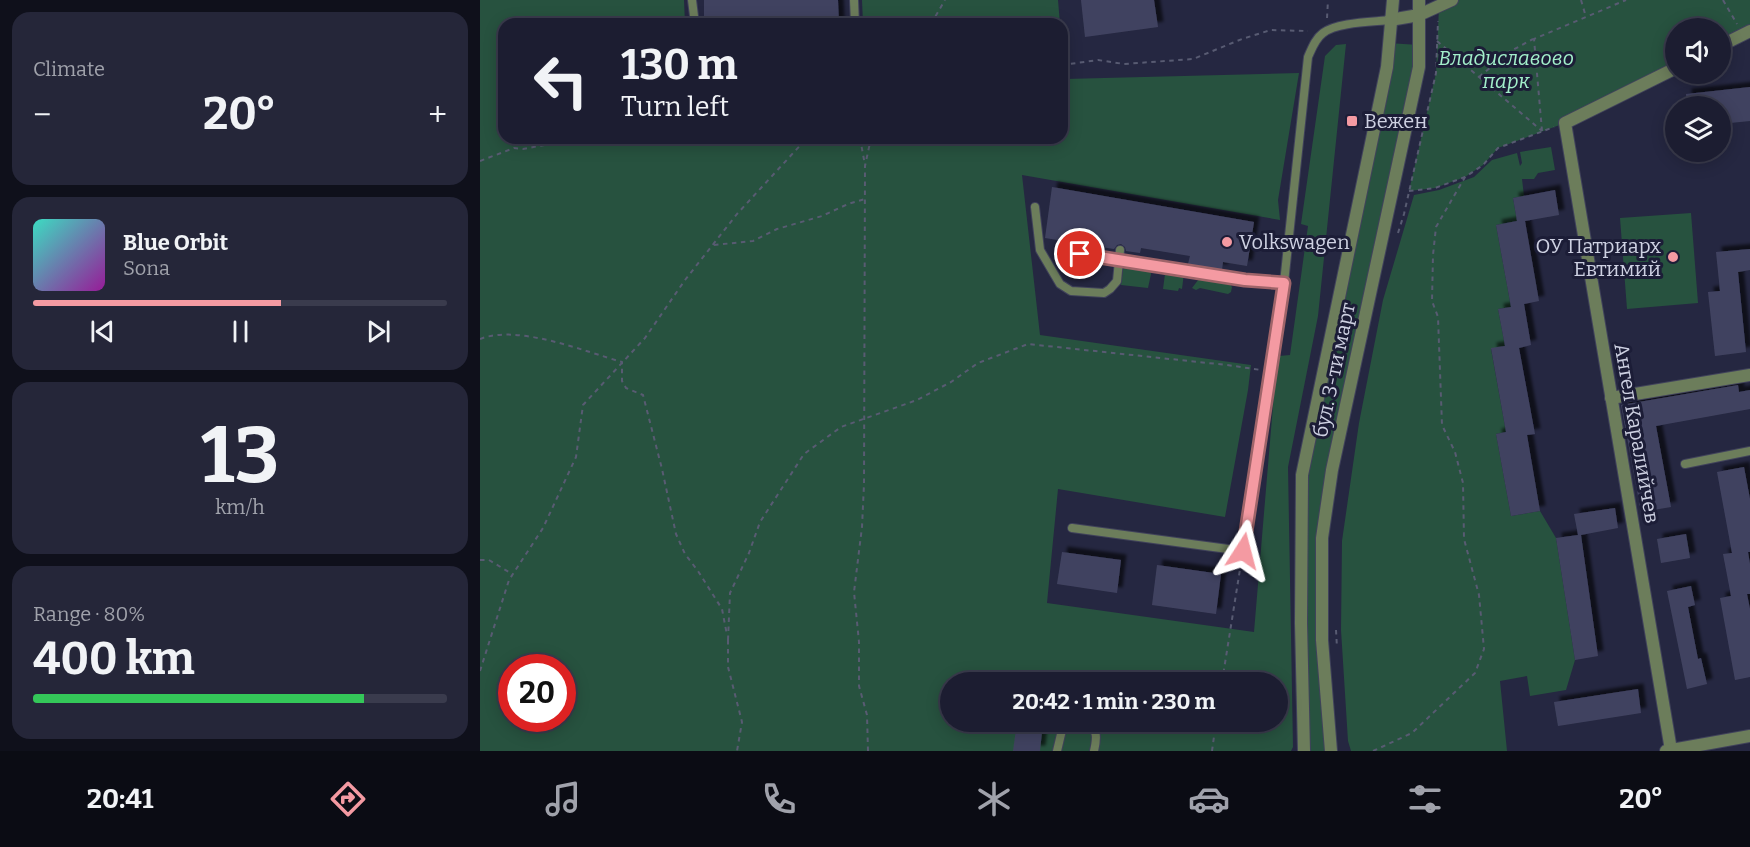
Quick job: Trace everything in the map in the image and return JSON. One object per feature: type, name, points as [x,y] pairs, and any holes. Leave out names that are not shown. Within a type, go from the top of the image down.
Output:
[{"type":"street","name":"бул. 3-ти март","points":[[1304,751],[1301,623],[1302,475],[1387,68],[1393,0]]},
{"type":"street","name":"бул. 3-ти март","points":[[1331,751],[1322,640],[1322,538],[1332,470],[1419,67],[1419,0]]},
{"type":"street","points":[[1390,20],[1419,15],[1452,0]]},
{"type":"street","points":[[1731,41],[1747,33]]},
{"type":"street","points":[[1565,123],[1665,73]]},
{"type":"street","name":"Ангел Каралийчев","points":[[1565,123],[1670,751]]},
{"type":"street","points":[[1611,398],[1750,375]]},
{"type":"street","points":[[1670,751],[1723,746],[1750,736]]},
{"type":"lane","points":[[692,0],[694,18]]},
{"type":"lane","points":[[854,0],[855,18]]},
{"type":"lane","points":[[1072,528],[1243,551],[1284,283],[1308,57],[1315,42],[1325,31],[1343,26],[1390,20]]},
{"type":"lane","points":[[1035,207],[1040,250],[1060,284],[1071,291],[1104,293],[1110,289],[1117,280],[1120,255]]},
{"type":"lane","points":[[1080,254],[1120,255],[1245,280],[1284,283]]},
{"type":"lane","points":[[1685,464],[1750,451]]},
{"type":"lane","points":[[1057,751],[1062,732]]},
{"type":"lane","points":[[1094,751],[1095,732]]},
{"type":"path","points":[[934,18],[945,0]]},
{"type":"path","points":[[1068,64],[1098,60],[1124,64],[1193,59],[1271,30],[1325,31],[1328,0]]},
{"type":"path","points":[[1581,0],[1586,17]]},
{"type":"path","points":[[1479,77],[1509,52],[1626,0]]},
{"type":"path","points":[[1723,0],[1747,33]]},
{"type":"path","points":[[1397,235],[1436,73],[1438,7]]},
{"type":"path","points":[[1534,39],[1542,131]]},
{"type":"path","points":[[1437,40],[1542,131]]},
{"type":"path","points":[[1409,191],[1435,188],[1465,177],[1483,165],[1498,148],[1565,123]]},
{"type":"path","points":[[480,160],[514,148],[523,149],[549,144]]},
{"type":"path","points":[[480,671],[497,615],[513,574],[543,528],[576,457],[583,405],[645,338],[685,280],[737,214],[801,144]]},
{"type":"path","points":[[861,144],[865,166],[866,418],[862,527],[854,592],[859,642],[859,686],[867,715],[868,751]]},
{"type":"path","points":[[865,166],[870,144]]},
{"type":"path","points":[[1373,751],[1412,733],[1475,673],[1484,649],[1479,595],[1464,539],[1463,483],[1455,452],[1442,425],[1438,317],[1432,301],[1436,227],[1465,177]]},
{"type":"path","points":[[713,245],[753,241],[777,229],[822,216],[865,199]]},
{"type":"path","points":[[480,339],[491,334],[510,333],[622,362]]},
{"type":"path","points":[[737,751],[742,722],[728,667],[730,593],[749,553],[760,522],[804,454],[841,427],[917,400],[951,382],[978,363],[1028,344],[1227,364],[1270,371]]},
{"type":"path","points":[[622,362],[622,381],[626,388],[643,395],[676,534],[685,554],[722,609],[728,640]]},
{"type":"path","points":[[1224,672],[1243,551]]},
{"type":"path","points":[[480,560],[489,560],[513,574]]},
{"type":"path","points":[[1336,621],[1337,655]]},
{"type":"path","points":[[1212,751],[1215,732]]},
{"type":"green space","points":[[480,0],[684,0],[685,18],[498,18],[498,144],[1068,144],[1068,79],[1299,73],[1278,200],[1280,220],[1022,175],[1040,335],[1251,365],[1225,517],[1058,489],[1047,603],[1254,632],[1274,394],[1279,356],[1290,355],[1308,226],[1301,224],[1325,56],[1336,45],[1346,44],[1318,316],[1288,467],[1293,747],[1291,751],[480,751]]},
{"type":"green space","points":[[862,0],[1058,0],[1060,18],[863,18]]},
{"type":"green space","name":"Владиславово парк","points":[[1453,0],[1750,0],[1750,31],[1731,41],[1731,18],[1665,18],[1665,73],[1565,123],[1498,148],[1483,165],[1465,177],[1435,188],[1409,191],[1436,73],[1439,7]]},
{"type":"green space","points":[[1388,43],[1419,45],[1322,538],[1331,751],[1305,751],[1302,475]]},
{"type":"green space","points":[[1551,147],[1555,170],[1538,173],[1534,179],[1522,179],[1524,196],[1513,198],[1517,221],[1496,225],[1511,307],[1498,309],[1505,346],[1491,349],[1506,432],[1496,434],[1511,516],[1540,511],[1556,538],[1575,660],[1566,690],[1530,696],[1527,676],[1500,681],[1507,751],[1351,751],[1348,741],[1341,630],[1342,541],[1359,423],[1383,300],[1414,195],[1439,190],[1474,177],[1492,160],[1517,153],[1520,166],[1522,163],[1520,152]]},
{"type":"green space","points":[[1691,213],[1698,303],[1627,309],[1620,218]]},
{"type":"green space","points":[[1131,265],[1150,269],[1148,288],[1121,285],[1123,269]]},
{"type":"green space","points":[[1171,271],[1184,273],[1182,289],[1179,288],[1178,291],[1163,289],[1165,274]]},
{"type":"green space","points":[[1202,275],[1227,280],[1232,287],[1231,292],[1228,294],[1192,288]]},
{"type":"building","points":[[704,0],[838,0],[839,18],[704,18]]},
{"type":"building","points":[[1081,0],[1154,0],[1158,27],[1085,37]]},
{"type":"building","points":[[1750,87],[1750,121],[1731,123],[1731,96],[1686,96],[1686,94]]},
{"type":"building","points":[[1052,187],[1254,222],[1247,266],[1223,262],[1222,270],[1188,264],[1190,256],[1141,248],[1140,253],[1126,251],[1121,244],[1114,249],[1045,238]]},
{"type":"building","points":[[1555,190],[1559,215],[1525,221],[1539,301],[1524,304],[1531,345],[1519,348],[1535,434],[1527,435],[1540,511],[1511,516],[1496,434],[1506,432],[1491,348],[1505,346],[1498,309],[1511,307],[1496,225],[1517,221],[1513,198]]},
{"type":"building","points":[[1750,249],[1750,270],[1738,272],[1746,352],[1715,356],[1708,292],[1720,291],[1716,252]]},
{"type":"building","points":[[1738,385],[1739,392],[1750,390],[1750,409],[1656,426],[1671,507],[1641,512],[1621,405]]},
{"type":"building","points":[[1744,467],[1750,499],[1750,552],[1748,552],[1750,594],[1747,594],[1750,609],[1750,677],[1735,680],[1720,598],[1731,596],[1723,554],[1732,553],[1717,472]]},
{"type":"building","points":[[1615,508],[1618,528],[1581,535],[1598,656],[1575,660],[1556,538],[1578,535],[1574,514]]},
{"type":"building","points":[[1686,534],[1690,558],[1661,563],[1657,539]]},
{"type":"building","points":[[1062,552],[1121,560],[1117,593],[1057,584]]},
{"type":"building","points":[[1157,565],[1221,574],[1216,614],[1152,605]]},
{"type":"building","points":[[1691,586],[1695,605],[1688,607],[1698,659],[1701,658],[1707,684],[1687,689],[1667,591]]},
{"type":"building","points":[[1638,689],[1641,713],[1558,726],[1554,702]]},
{"type":"building","points":[[1016,732],[1042,732],[1040,751],[1013,751]]},
{"type":"place","name":"Вежен","points":[[1352,121]]},
{"type":"place","name":"Volkswagen","points":[[1227,242]]},
{"type":"place","name":"ОУ Патриарх Евтимий","points":[[1673,257]]},
{"type":"route","points":[[1080,254],[1245,280],[1284,283],[1243,551]]}]
